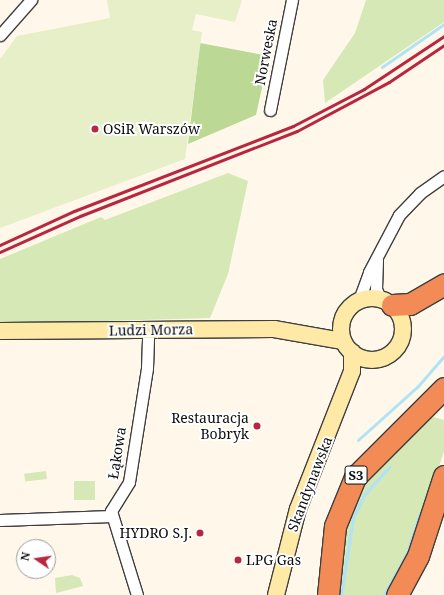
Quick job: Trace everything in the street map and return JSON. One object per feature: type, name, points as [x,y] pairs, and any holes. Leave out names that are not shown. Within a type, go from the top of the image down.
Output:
[{"type":"highway","points":[[386,301],[410,304],[444,284]]},
{"type":"highway","name":"S3","points":[[328,595],[335,526],[355,476],[444,388]]},
{"type":"highway","points":[[397,595],[418,556],[444,476]]},
{"type":"street","points":[[0,35],[31,0]]},
{"type":"street","name":"Norweska","points":[[270,110],[292,0]]},
{"type":"street","points":[[377,259],[376,289],[403,322],[402,336],[391,354],[373,360],[347,347],[342,321],[348,308],[359,300],[377,259],[399,215],[420,193],[444,176]]},
{"type":"street","points":[[359,300],[386,301]]},
{"type":"street","name":"Ludzi Morza","points":[[302,333],[342,321]]},
{"type":"street","name":"Ludzi Morza","points":[[0,331],[274,329],[302,333],[347,347]]},
{"type":"street","name":"Łąkowa","points":[[112,516],[112,508],[128,482],[146,368],[148,331]]},
{"type":"street","name":"Skandynawska","points":[[280,591],[298,509],[339,411],[353,367],[347,347]]},
{"type":"street","name":"Skandynawska","points":[[339,411],[352,395],[364,367],[373,360]]},
{"type":"street","points":[[0,520],[112,516],[137,595]]},
{"type":"green space","name":"OSiR Warszów","points":[[107,0],[242,0],[235,22],[196,14],[192,30],[202,32],[185,159],[0,228],[0,59],[17,36],[110,18]]},
{"type":"green space","points":[[366,0],[444,0],[444,22],[325,103],[323,80],[355,33]]},
{"type":"green space","points":[[200,43],[269,56],[256,115],[188,144]]},
{"type":"green space","points":[[228,173],[248,181],[228,274],[210,318],[0,324],[0,259],[101,217],[105,220]]},
{"type":"green space","points":[[430,416],[444,420],[444,451],[420,528],[398,578],[386,595],[338,595],[347,518],[365,478]]},
{"type":"green space","points":[[46,471],[47,479],[25,482],[24,474]]},
{"type":"green space","points":[[74,481],[95,481],[95,500],[74,500]]},
{"type":"green space","points":[[72,575],[80,578],[83,586],[56,593],[56,578]]},
{"type":"waterway","points":[[382,67],[444,24]]},
{"type":"waterway","points":[[358,440],[418,386],[444,356]]},
{"type":"waterway","points":[[341,595],[353,518],[364,495],[389,467]]},
{"type":"waterway","points":[[384,595],[407,553],[420,513]]},
{"type":"railway","points":[[0,245],[74,211],[293,126],[364,89],[444,36]]},
{"type":"railway","points":[[0,252],[80,216],[297,131],[389,82],[444,45]]},
{"type":"place","name":"OSiR Warszów","points":[[95,129]]},
{"type":"place","name":"Restauracja Bobryk","points":[[257,426]]},
{"type":"place","name":"HYDRO S.J.","points":[[200,533]]},
{"type":"place","name":"LPG Gas","points":[[238,560]]}]
